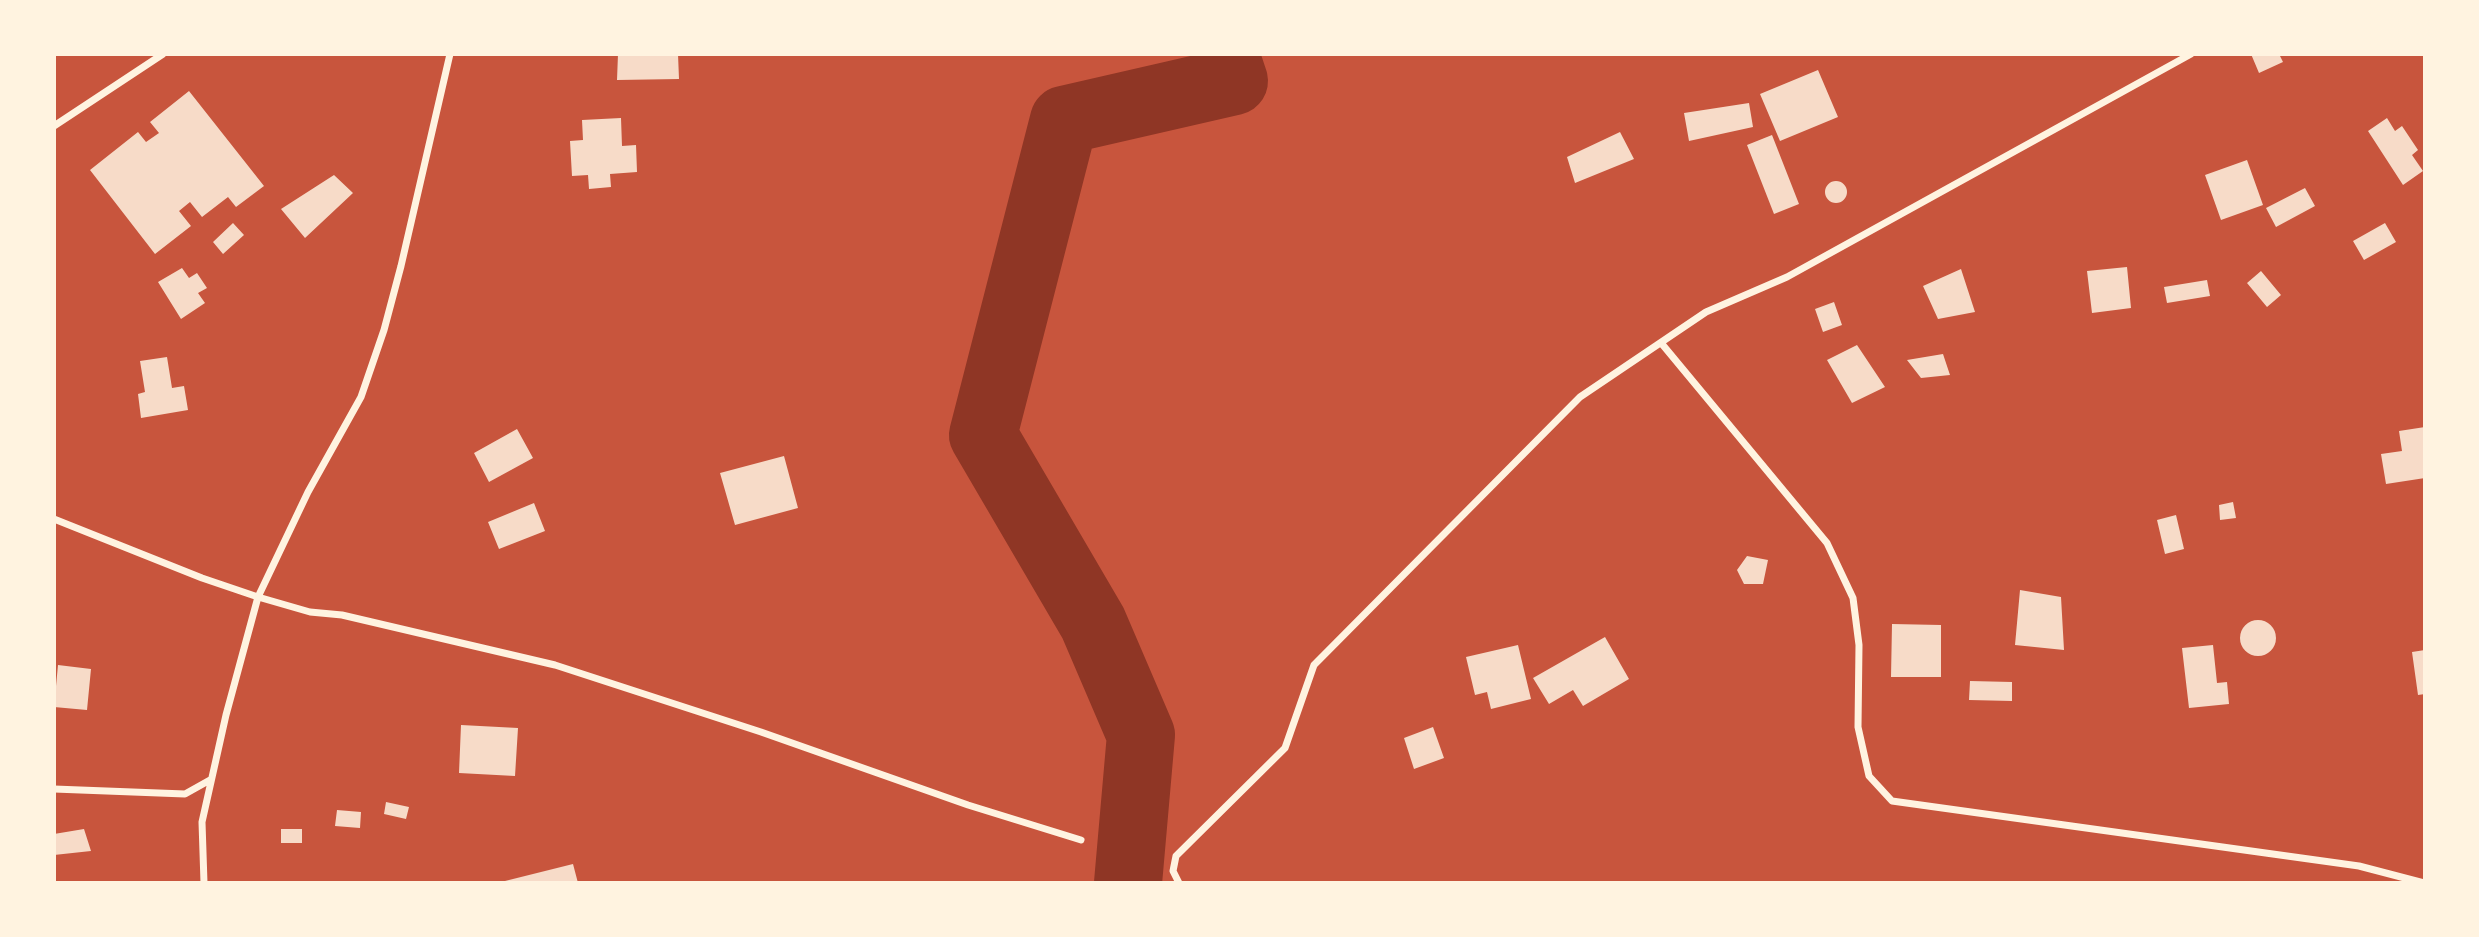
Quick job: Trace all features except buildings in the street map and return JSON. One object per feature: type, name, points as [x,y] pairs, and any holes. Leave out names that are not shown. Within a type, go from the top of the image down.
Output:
[{"type":"street","points":[[54,126],[163,54]]},
{"type":"street","points":[[204,883],[202,822],[210,780],[258,597],[308,492],[361,397],[384,330],[401,266],[450,54]]},
{"type":"street","points":[[1179,883],[1173,871],[1176,856],[1285,748],[1314,665],[1580,397],[1706,312],[1787,277],[2191,54]]},
{"type":"street","points":[[1662,344],[1827,543],[1853,598],[1859,645],[1858,727],[1869,776],[1892,801],[2358,866],[2424,883]]},
{"type":"street","points":[[54,519],[202,579],[258,597],[310,612],[342,615],[555,665],[761,732],[948,799],[1081,839]]},
{"type":"street","points":[[54,789],[184,794],[210,780]]},
{"type":"waterway","points":[[1128,883],[1141,735],[1093,623],[983,435],[1064,120],[1234,81],[1225,54]]}]
